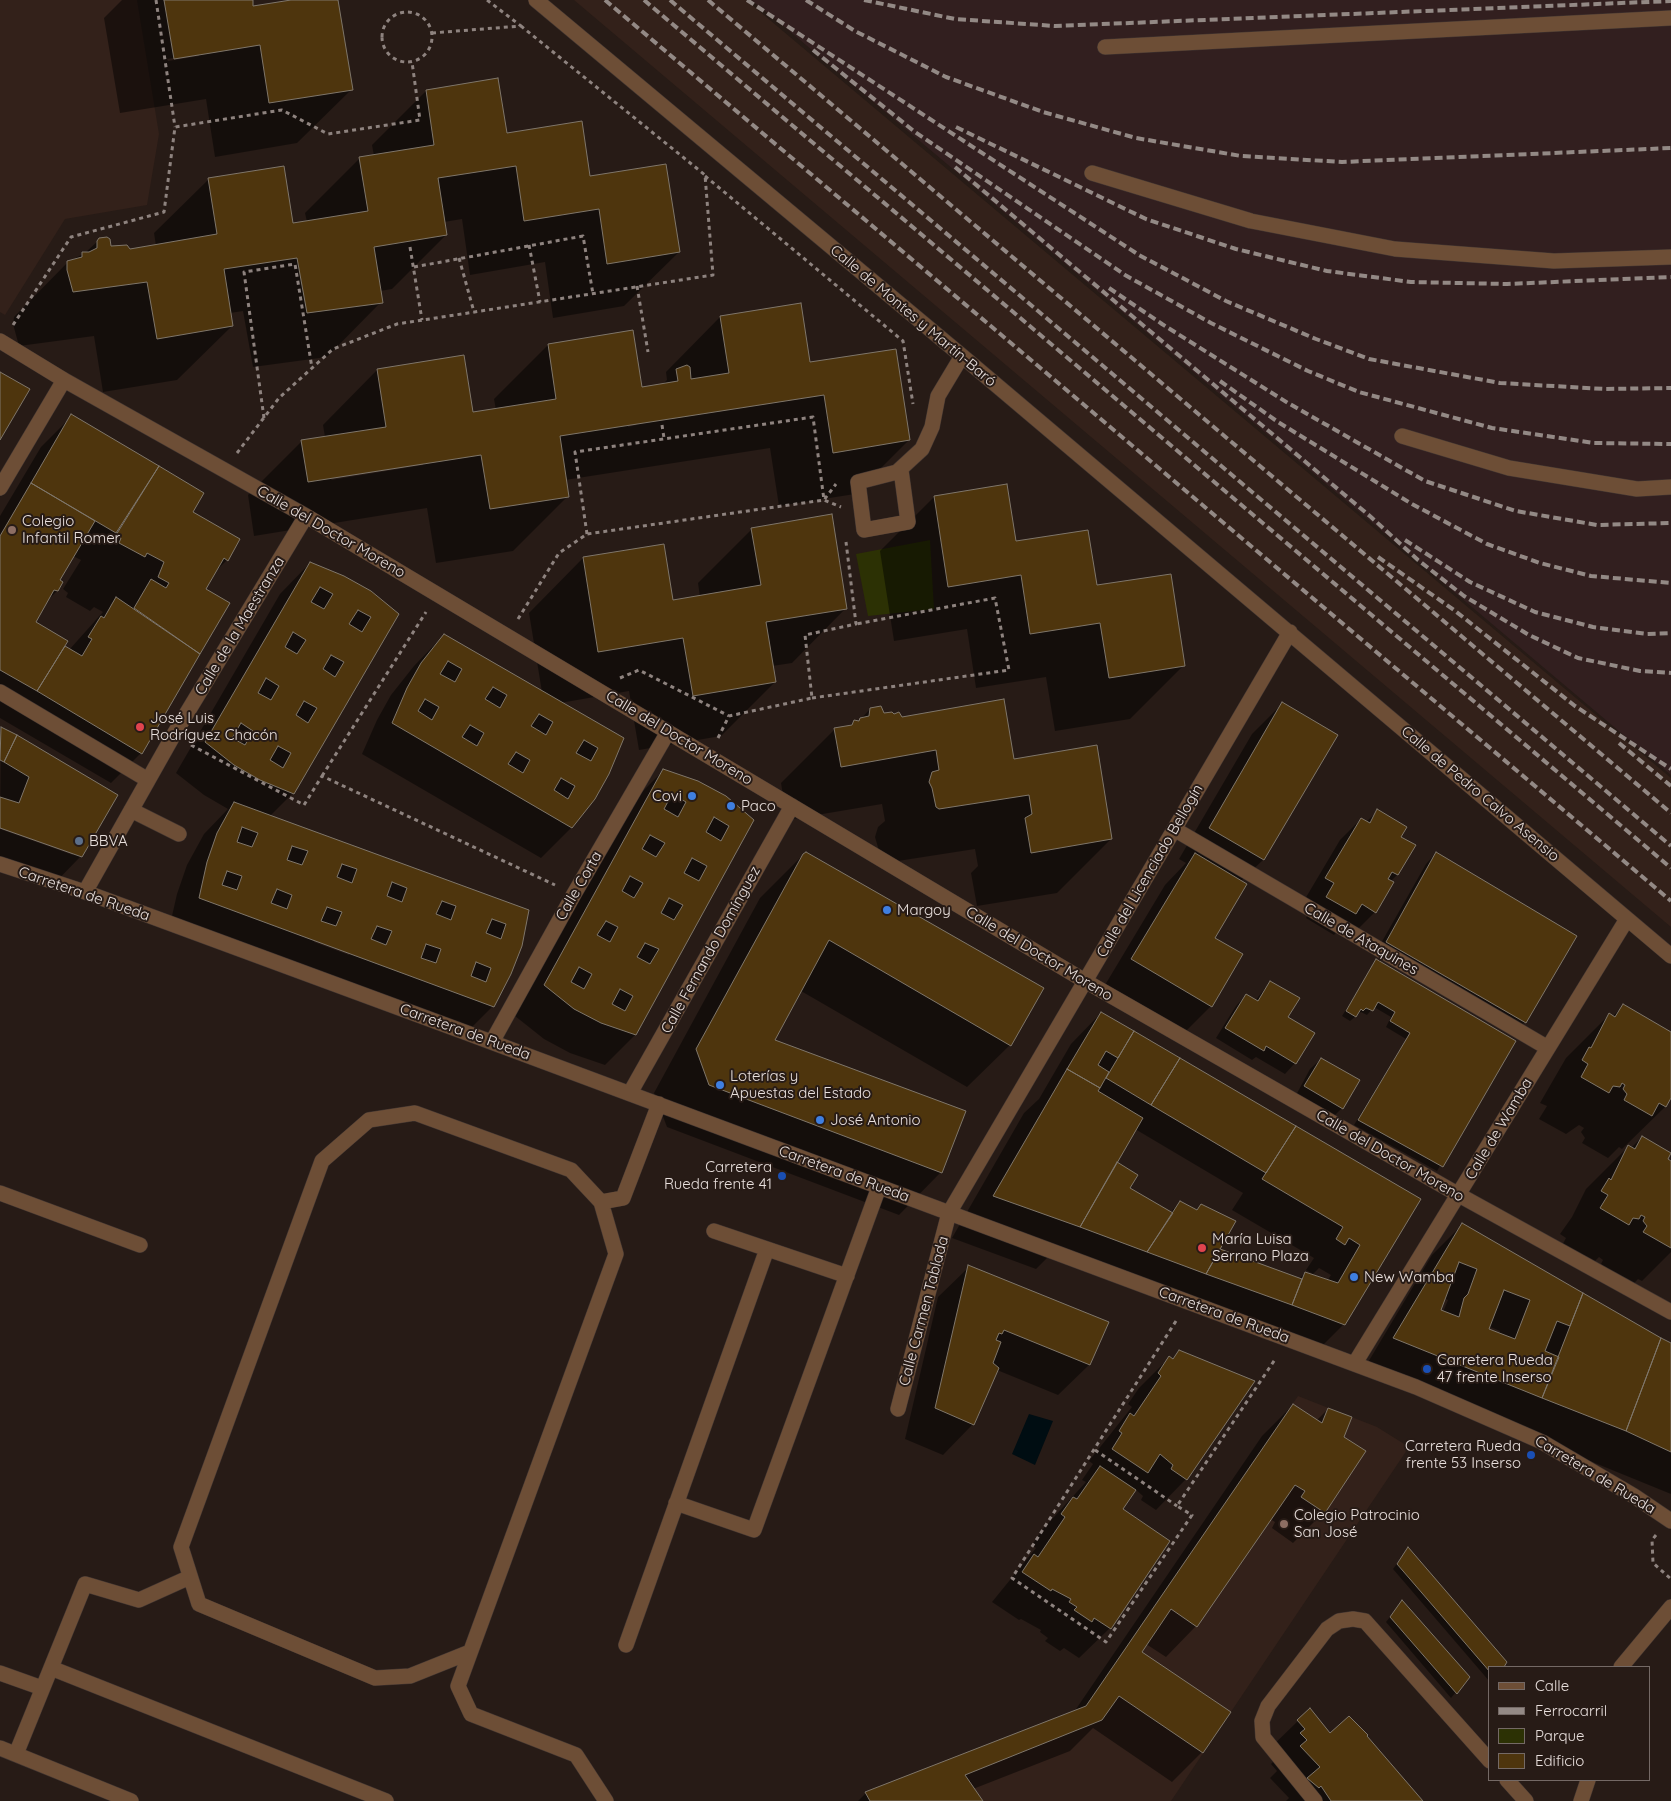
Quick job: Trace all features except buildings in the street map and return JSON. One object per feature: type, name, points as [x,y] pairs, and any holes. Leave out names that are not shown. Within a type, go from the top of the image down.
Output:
[{"type":"street","name":"Calle de Montes y Martín-Baró","points":[[536,0],[1290,632]]},
{"type":"street","points":[[1105,46],[1671,18]]},
{"type":"street","points":[[1092,173],[1250,221],[1395,249],[1554,261],[1671,257]]},
{"type":"street","name":"Calle del Doctor Moreno","points":[[1,342],[64,380],[306,516],[1085,981],[1459,1195],[1671,1312]]},
{"type":"street","points":[[901,470],[908,522],[864,530],[858,482],[901,470],[922,449],[932,427],[938,396],[962,356]]},
{"type":"street","points":[[0,488],[64,380]]},
{"type":"street","points":[[1402,436],[1510,468],[1637,489],[1671,487]]},
{"type":"street","name":"Calle de la Maestranza","points":[[84,892],[148,780],[306,516]]},
{"type":"street","name":"Calle del Licenciado Bellogín","points":[[949,1213],[1290,632]]},
{"type":"street","name":"Calle de Pedro Calvo Asensio","points":[[1290,632],[1671,956]]},
{"type":"street","points":[[0,692],[148,780]]},
{"type":"street","name":"Calle Corta","points":[[492,1042],[574,894],[668,732]]},
{"type":"street","name":"Calle Fernando Domínguez","points":[[630,1094],[792,806]]},
{"type":"street","points":[[131,810],[180,834]]},
{"type":"street","name":"Calle de Ataquines","points":[[1174,829],[1548,1048]]},
{"type":"street","name":"Carretera de Rueda","points":[[0,864],[84,892],[492,1042],[1355,1363],[1416,1387],[1542,1442],[1634,1496],[1671,1521]]},
{"type":"street","name":"Calle de Wamba","points":[[1355,1363],[1627,919]]},
{"type":"street","points":[[601,1202],[623,1198],[658,1104]]},
{"type":"street","points":[[470,1652],[410,1676],[375,1678],[199,1604],[182,1547],[322,1161],[369,1120],[414,1113],[571,1170],[601,1202],[616,1254],[458,1686],[471,1714],[576,1755],[606,1801]]},
{"type":"street","points":[[676,1503],[754,1530],[879,1186]]},
{"type":"street","points":[[0,1193],[140,1246]]},
{"type":"street","name":"Calle Carmen Tablada","points":[[898,1409],[949,1213]]},
{"type":"street","points":[[714,1231],[847,1276]]},
{"type":"street","points":[[626,1645],[767,1249]]},
{"type":"street","points":[[16,1754],[84,1584],[139,1600],[190,1577]]},
{"type":"street","points":[[1622,1666],[1671,1608]]},
{"type":"street","points":[[1315,1801],[1263,1737],[1262,1721],[1268,1706],[1321,1636],[1327,1629],[1339,1621],[1353,1619],[1365,1621],[1488,1758]]},
{"type":"street","points":[[51,1668],[386,1801]]},
{"type":"street","points":[[0,1673],[42,1688]]},
{"type":"street","points":[[1,1748],[131,1801]]},
{"type":"street","points":[[1508,1781],[1526,1801]]},
{"type":"street","points":[[1581,1801],[1588,1781]]},
{"type":"path","points":[[1,342],[71,237],[164,212],[175,127],[156,0]]},
{"type":"path","points":[[487,0],[705,175],[903,341],[915,414]]},
{"type":"path","points":[[401,12],[416,13],[429,24],[432,33],[430,45],[426,53],[412,62],[397,60],[383,47],[382,30],[386,23],[401,12]]},
{"type":"path","points":[[432,33],[521,26]]},
{"type":"path","points":[[175,127],[282,110],[328,134],[420,120],[412,62]]},
{"type":"path","points":[[224,470],[279,398],[333,349],[397,324],[713,275],[705,175]]},
{"type":"path","points":[[414,267],[583,236],[593,294]]},
{"type":"path","points":[[529,245],[540,302]]},
{"type":"path","points":[[410,247],[422,320]]},
{"type":"path","points":[[459,258],[474,312]]},
{"type":"path","points":[[264,418],[244,272],[295,264],[312,368]]},
{"type":"path","points":[[637,286],[648,352]]},
{"type":"path","points":[[587,534],[575,452],[664,438],[813,418],[824,500]]},
{"type":"path","points":[[662,425],[664,438]]},
{"type":"path","points":[[824,500],[841,478]]},
{"type":"path","points":[[508,636],[559,553],[587,534],[824,500],[842,507],[843,517]]},
{"type":"path","points":[[845,536],[856,624]]},
{"type":"path","points":[[174,736],[304,804],[437,594]]},
{"type":"path","points":[[594,688],[639,670],[729,716],[812,698],[1010,670],[995,598],[805,635],[812,698]]},
{"type":"path","points":[[708,756],[729,716]]},
{"type":"path","points":[[322,776],[574,894]]},
{"type":"path","points":[[1095,1450],[1177,1506],[1192,1514],[1106,1642],[1012,1578],[1188,1301]]},
{"type":"path","points":[[1177,1506],[1289,1339]]},
{"type":"path","name":"Carretera de Rueda","points":[[1657,1534],[1652,1540],[1653,1563],[1671,1579]]},
{"type":"shaded area","points":[[0,0],[137,0],[159,134],[147,205],[65,219],[5,315],[0,312]]},
{"type":"shaded area","points":[[574,0],[746,0],[1671,778],[1671,927]]},
{"type":"shaded area","points":[[751,0],[1671,0],[1671,775],[774,18]]},
{"type":"shaded area","name":"Colegio Patrocinio San José","points":[[1298,1396],[1377,1427],[1409,1447],[1171,1801],[870,1801],[865,1792],[1086,1706]]},
{"type":"shaded area","points":[[1029,1414],[1053,1421],[1035,1465],[1012,1454]]},
{"type":"green space","points":[[930,540],[934,609],[868,616],[856,554]]},
{"type":"railway","points":[[605,0],[1671,901]]},
{"type":"railway","points":[[644,0],[1671,868]]},
{"type":"railway","points":[[670,0],[1671,846]]},
{"type":"railway","points":[[708,0],[1671,813]]},
{"type":"railway","points":[[747,0],[1139,255],[1226,301],[1316,339],[1369,359],[1500,383],[1605,389],[1671,388]]},
{"type":"railway","points":[[806,0],[855,31],[946,77],[1043,112],[1136,138],[1241,156],[1342,162],[1671,148]]},
{"type":"railway","points":[[864,0],[955,19],[1055,26],[1671,1]]},
{"type":"railway","points":[[813,50],[915,132],[1125,275],[1211,323],[1308,371],[1359,392],[1492,428],[1594,443],[1671,444]]},
{"type":"railway","points":[[956,127],[1146,219],[1236,249],[1327,271],[1411,282],[1507,284],[1671,277]]},
{"type":"railway","points":[[955,167],[1371,517],[1418,560],[1464,596],[1529,635],[1578,658],[1640,671],[1671,673]]},
{"type":"railway","points":[[1109,288],[1162,324],[1288,403],[1425,481],[1516,511],[1597,525],[1671,523]]},
{"type":"railway","points":[[1220,381],[1278,422],[1412,504],[1487,544],[1540,563],[1591,576],[1671,583]]},
{"type":"railway","points":[[1405,540],[1470,582],[1535,612],[1593,627],[1647,634],[1671,633]]},
{"type":"railway","points":[[1378,557],[1454,610],[1575,706],[1671,769]]},
{"type":"railway","points":[[1619,743],[1671,786]]},
{"type":"place","name":"Colegio Infantil Romer","points":[[12,530]]},
{"type":"place","name":"José Luis Rodríguez Chacón","points":[[140,727]]},
{"type":"place","name":"Covi","points":[[692,796]]},
{"type":"place","name":"Paco","points":[[731,806]]},
{"type":"place","name":"BBVA","points":[[79,841]]},
{"type":"place","name":"Margoy","points":[[887,910]]},
{"type":"place","name":"Loterías y Apuestas del Estado","points":[[720,1085]]},
{"type":"place","name":"José Antonio","points":[[820,1120]]},
{"type":"place","name":"Carretera Rueda frente 41","points":[[782,1176]]},
{"type":"place","name":"María Luisa Serrano Plaza","points":[[1202,1248]]},
{"type":"place","name":"New Wamba","points":[[1354,1277]]},
{"type":"place","name":"Carretera Rueda 47 frente Inserso","points":[[1427,1369]]},
{"type":"place","name":"Carretera Rueda frente 53 Inserso","points":[[1531,1455]]},
{"type":"place","name":"Colegio Patrocinio San José","points":[[1284,1524]]}]
